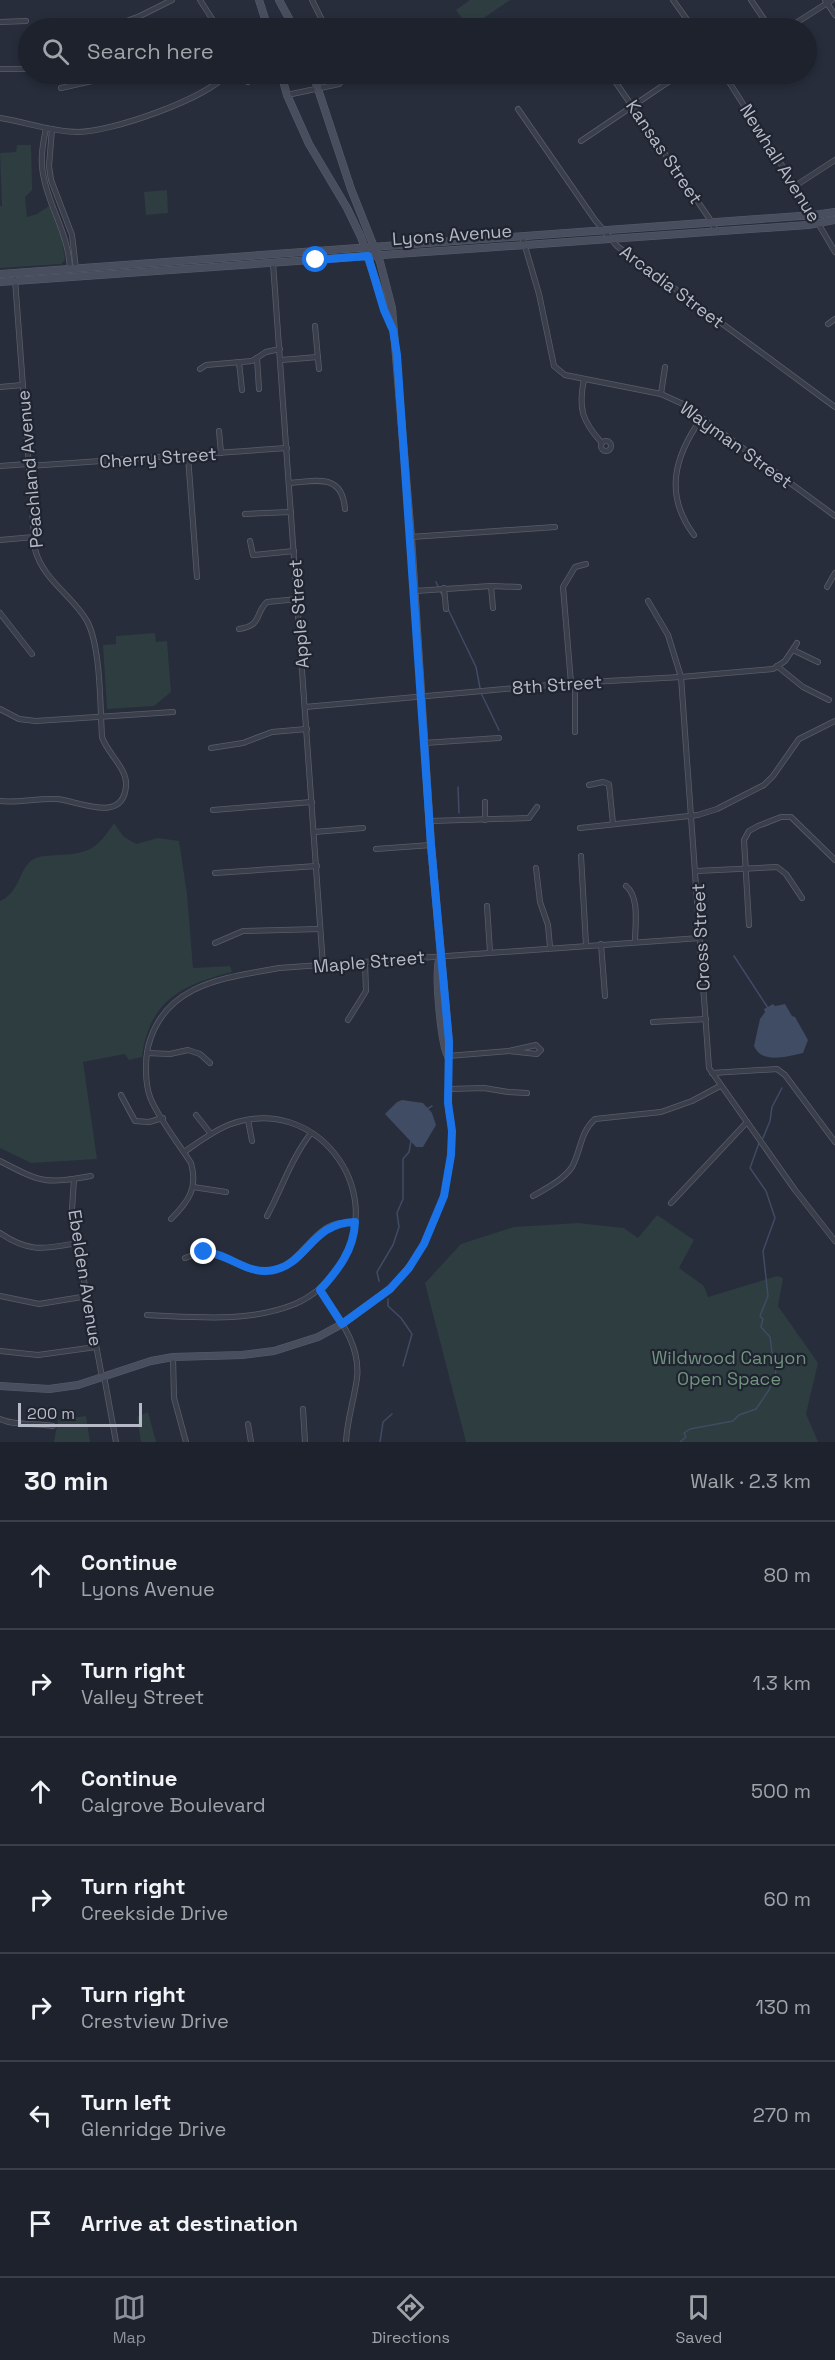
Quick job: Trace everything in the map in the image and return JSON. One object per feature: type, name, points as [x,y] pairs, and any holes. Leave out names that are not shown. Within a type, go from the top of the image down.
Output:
[{"type":"main road","points":[[259,0],[265,18]]},
{"type":"main road","points":[[279,0],[289,18]]},
{"type":"main road","points":[[284,84],[309,144],[347,208],[368,256],[384,310],[393,330]]},
{"type":"main road","points":[[317,84],[347,178],[374,246],[392,308],[411,537],[440,956],[437,962],[439,995],[443,1043],[448,1056]]},
{"type":"main road","name":"Lyons Avenue","points":[[0,274],[835,212]]},
{"type":"main road","name":"Lyons Avenue","points":[[0,282],[716,231],[835,220]]},
{"type":"main road","points":[[207,268],[210,258]]},
{"type":"main road","points":[[1,1386],[49,1389],[78,1385],[151,1361],[173,1357],[242,1355],[274,1351],[318,1336],[342,1324],[390,1289]]},
{"type":"street","points":[[135,18],[172,0]]},
{"type":"street","points":[[200,0],[211,18]]},
{"type":"street","points":[[312,0],[321,18]]},
{"type":"street","points":[[673,0],[686,18]]},
{"type":"street","points":[[751,0],[763,18]]},
{"type":"street","points":[[803,18],[828,1],[835,15]]},
{"type":"street","points":[[0,22],[18,21]]},
{"type":"street","points":[[0,69],[18,69]]},
{"type":"street","points":[[61,88],[79,84]]},
{"type":"street","points":[[0,118],[52,129],[92,131],[124,123],[189,98],[216,84]]},
{"type":"street","points":[[288,95],[339,84]]},
{"type":"street","name":"Kansas Street","points":[[617,84],[716,231]]},
{"type":"street","points":[[581,141],[665,84]]},
{"type":"street","name":"Newhall Avenue","points":[[730,84],[835,252]]},
{"type":"street","name":"Arcadia Street","points":[[518,109],[602,230],[632,258],[835,406]]},
{"type":"street","points":[[46,128],[42,150],[43,173],[66,238],[73,269]]},
{"type":"street","points":[[52,129],[48,154],[50,173],[72,235],[73,278]]},
{"type":"street","points":[[795,186],[835,160]]},
{"type":"street","name":"Wayman Street","points":[[522,236],[554,366],[565,375],[661,394],[683,405],[835,516]]},
{"type":"street","name":"Apple Street","points":[[273,263],[323,966]]},
{"type":"street","name":"Peachland Avenue","points":[[0,801],[16,803],[55,799],[107,809],[117,805],[125,793],[125,777],[105,746],[92,633],[83,614],[40,563],[34,537],[15,273]]},
{"type":"street","points":[[828,324],[835,319]]},
{"type":"street","points":[[315,326],[319,369]]},
{"type":"street","points":[[200,369],[206,365],[252,361],[266,352],[280,349]]},
{"type":"street","points":[[281,360],[318,357]]},
{"type":"street","points":[[257,358],[259,389]]},
{"type":"street","points":[[239,362],[242,390]]},
{"type":"street","points":[[661,394],[665,367]]},
{"type":"street","points":[[584,379],[581,412],[602,443]]},
{"type":"street","points":[[0,387],[23,385]]},
{"type":"street","points":[[694,535],[680,513],[676,485],[686,443],[701,419]]},
{"type":"street","points":[[219,431],[220,453]]},
{"type":"street","name":"Cherry Street","points":[[0,466],[287,448]]},
{"type":"street","points":[[188,456],[197,577]]},
{"type":"street","points":[[290,483],[324,481],[332,483],[339,487],[344,495],[345,509]]},
{"type":"street","points":[[245,514],[291,512]]},
{"type":"street","points":[[411,537],[555,527]]},
{"type":"street","points":[[0,540],[34,537]]},
{"type":"street","points":[[250,541],[253,555],[294,551]]},
{"type":"street","points":[[575,732],[573,683],[563,587],[575,567],[586,564]]},
{"type":"street","points":[[827,587],[835,573]]},
{"type":"street","points":[[415,591],[491,586],[519,588]]},
{"type":"street","points":[[491,586],[493,608]]},
{"type":"street","points":[[444,588],[446,609]]},
{"type":"street","points":[[239,628],[251,627],[260,616],[263,604],[267,602],[298,599]]},
{"type":"street","name":"Cross Street","points":[[648,601],[668,635],[681,677],[708,1063],[720,1086],[795,1190],[835,1240]]},
{"type":"street","points":[[0,613],[33,654]]},
{"type":"street","points":[[797,644],[785,661],[777,666],[803,687],[829,700]]},
{"type":"street","points":[[793,650],[818,662]]},
{"type":"street","name":"8th Street","points":[[305,707],[573,683],[681,677],[773,669],[777,666]]},
{"type":"street","points":[[0,709],[19,719],[36,721],[172,712]]},
{"type":"street","points":[[580,828],[692,815],[717,809],[764,785],[799,740],[835,721]]},
{"type":"street","points":[[211,748],[243,743],[272,732],[307,729]]},
{"type":"street","points":[[424,743],[499,738]]},
{"type":"street","points":[[589,785],[603,782],[609,784],[613,824]]},
{"type":"street","points":[[213,810],[312,802]]},
{"type":"street","points":[[485,802],[485,820]]},
{"type":"street","points":[[430,821],[529,818],[537,807]]},
{"type":"street","points":[[749,926],[743,844],[746,835],[758,826],[786,816],[798,822],[835,860]]},
{"type":"street","points":[[314,832],[363,828]]},
{"type":"street","points":[[376,849],[431,845]]},
{"type":"street","points":[[581,856],[586,945]]},
{"type":"street","points":[[215,873],[316,866]]},
{"type":"street","points":[[696,871],[777,867],[786,874],[802,898]]},
{"type":"street","points":[[536,868],[540,902],[548,925],[550,947]]},
{"type":"street","points":[[626,886],[632,890],[634,901],[635,942]]},
{"type":"street","points":[[488,906],[490,952]]},
{"type":"street","points":[[215,943],[243,931],[321,929]]},
{"type":"street","name":"Maple Street","points":[[193,1187],[194,1173],[191,1163],[150,1096],[147,1076],[147,1053],[152,1033],[161,1015],[186,992],[237,976],[279,968],[700,938]]},
{"type":"street","points":[[602,944],[605,996]]},
{"type":"street","points":[[348,1020],[366,991],[365,962]]},
{"type":"street","points":[[653,1022],[706,1019]]},
{"type":"street","points":[[390,1289],[409,1268],[424,1244],[444,1196],[451,1155],[452,1124],[448,1103],[448,1056],[509,1051],[536,1045],[541,1050],[537,1054],[509,1051]]},
{"type":"street","points":[[147,1053],[170,1054],[188,1050],[200,1054],[210,1063]]},
{"type":"street","points":[[712,1073],[777,1069],[785,1075],[835,1142]]},
{"type":"street","points":[[533,1196],[567,1173],[573,1164],[584,1134],[595,1119],[661,1112],[692,1101],[720,1086]]},
{"type":"street","points":[[449,1089],[484,1088],[527,1093]]},
{"type":"street","points":[[121,1095],[135,1121],[149,1122],[163,1118]]},
{"type":"street","points":[[196,1115],[211,1134]]},
{"type":"street","points":[[147,1315],[251,1316],[296,1303],[320,1290],[336,1272],[355,1236],[356,1209],[353,1189],[344,1168],[333,1150],[294,1123],[264,1118],[231,1124],[184,1152]]},
{"type":"street","points":[[248,1120],[252,1141]]},
{"type":"street","points":[[671,1203],[747,1122]]},
{"type":"street","points":[[267,1216],[284,1184],[297,1151],[311,1133]]},
{"type":"street","points":[[0,1161],[34,1179],[52,1183],[92,1176]]},
{"type":"street","name":"Ebelden Avenue","points":[[74,1179],[72,1209],[77,1243],[116,1442]]},
{"type":"street","points":[[171,1219],[186,1205],[193,1187],[226,1192]]},
{"type":"street","points":[[185,1258],[198,1252],[207,1252],[250,1269],[263,1271],[275,1269],[291,1261],[332,1226],[355,1222]]},
{"type":"street","points":[[0,1233],[30,1248],[51,1248],[77,1243]]},
{"type":"street","points":[[320,1290],[354,1347],[357,1365],[346,1442]]},
{"type":"street","points":[[0,1296],[39,1304],[87,1296]]},
{"type":"street","points":[[0,1351],[38,1355],[96,1347]]},
{"type":"street","points":[[173,1357],[174,1398],[186,1442]]},
{"type":"street","points":[[0,1394],[1,1386]]},
{"type":"street","points":[[303,1408],[305,1442]]},
{"type":"street","points":[[0,1419],[12,1423],[53,1426]]},
{"type":"street","points":[[248,1424],[251,1442]]},
{"type":"green space","points":[[470,0],[510,0],[484,18],[462,18],[456,10]]},
{"type":"green space","points":[[17,145],[31,145],[32,190],[25,197],[27,217],[49,206],[62,239],[65,260],[61,264],[0,268],[0,206],[2,206],[0,153],[16,152]]},
{"type":"green space","points":[[167,190],[168,213],[146,215],[144,192]]},
{"type":"green space","points":[[155,633],[156,642],[167,641],[171,692],[154,706],[107,709],[103,645],[116,644],[116,636]]},
{"type":"green space","points":[[114,823],[123,836],[136,844],[158,838],[179,841],[187,894],[193,968],[230,966],[232,972],[197,983],[170,998],[152,1022],[142,1057],[129,1060],[125,1054],[83,1062],[97,1159],[31,1163],[0,1148],[0,901],[12,892],[25,868],[34,859],[85,851],[97,844]]},
{"type":"green space","name":"Wildwood Canyon Open Space","points":[[657,1215],[694,1240],[679,1268],[704,1286],[708,1297],[777,1276],[783,1278],[778,1306],[818,1363],[806,1414],[818,1442],[466,1442],[425,1283],[461,1244],[514,1227],[578,1223],[624,1228],[638,1238]]},
{"type":"green space","points":[[148,1412],[156,1442],[141,1442],[137,1417]]},
{"type":"green space","points":[[86,1416],[90,1442],[54,1442],[58,1420]]},
{"type":"water","points":[[773,1004],[775,1006],[785,1004],[795,1017],[808,1040],[803,1053],[776,1058],[769,1057],[763,1056],[754,1046],[764,1009]]},
{"type":"water","points":[[402,1100],[423,1103],[432,1113],[436,1125],[423,1147],[416,1147],[385,1114]]},
{"type":"waterway","points":[[436,582],[443,597]]},
{"type":"waterway","points":[[447,607],[476,667],[480,688]]},
{"type":"waterway","points":[[481,693],[499,730]]},
{"type":"waterway","points":[[458,787],[459,813]]},
{"type":"waterway","points":[[734,956],[768,1008]]},
{"type":"waterway","points":[[763,1138],[770,1121],[772,1107],[782,1088]]},
{"type":"waterway","points":[[427,1109],[432,1106]]},
{"type":"waterway","points":[[379,1281],[377,1272],[393,1245],[399,1227],[397,1213],[403,1199],[403,1159],[409,1152],[411,1141]]},
{"type":"waterway","points":[[680,1442],[686,1437],[684,1433],[690,1429],[733,1421],[739,1415],[756,1409],[775,1377],[777,1361],[772,1352],[770,1337],[761,1327],[763,1319],[760,1316],[768,1296],[763,1251],[775,1218],[766,1191],[750,1168],[759,1143]]},
{"type":"waterway","points":[[388,1299],[388,1306],[401,1318],[412,1334],[403,1366]]},
{"type":"waterway","points":[[380,1442],[383,1422],[392,1414]]},
{"type":"route","points":[[204,1252],[217,1254],[241,1266],[258,1271],[275,1269],[291,1261],[332,1226],[355,1222],[355,1236],[351,1247],[336,1272],[320,1290],[342,1324],[390,1289],[409,1268],[436,1219],[444,1196],[451,1155],[452,1124],[448,1114],[449,1042],[431,845],[411,530],[395,339],[368,256],[316,260]]}]
